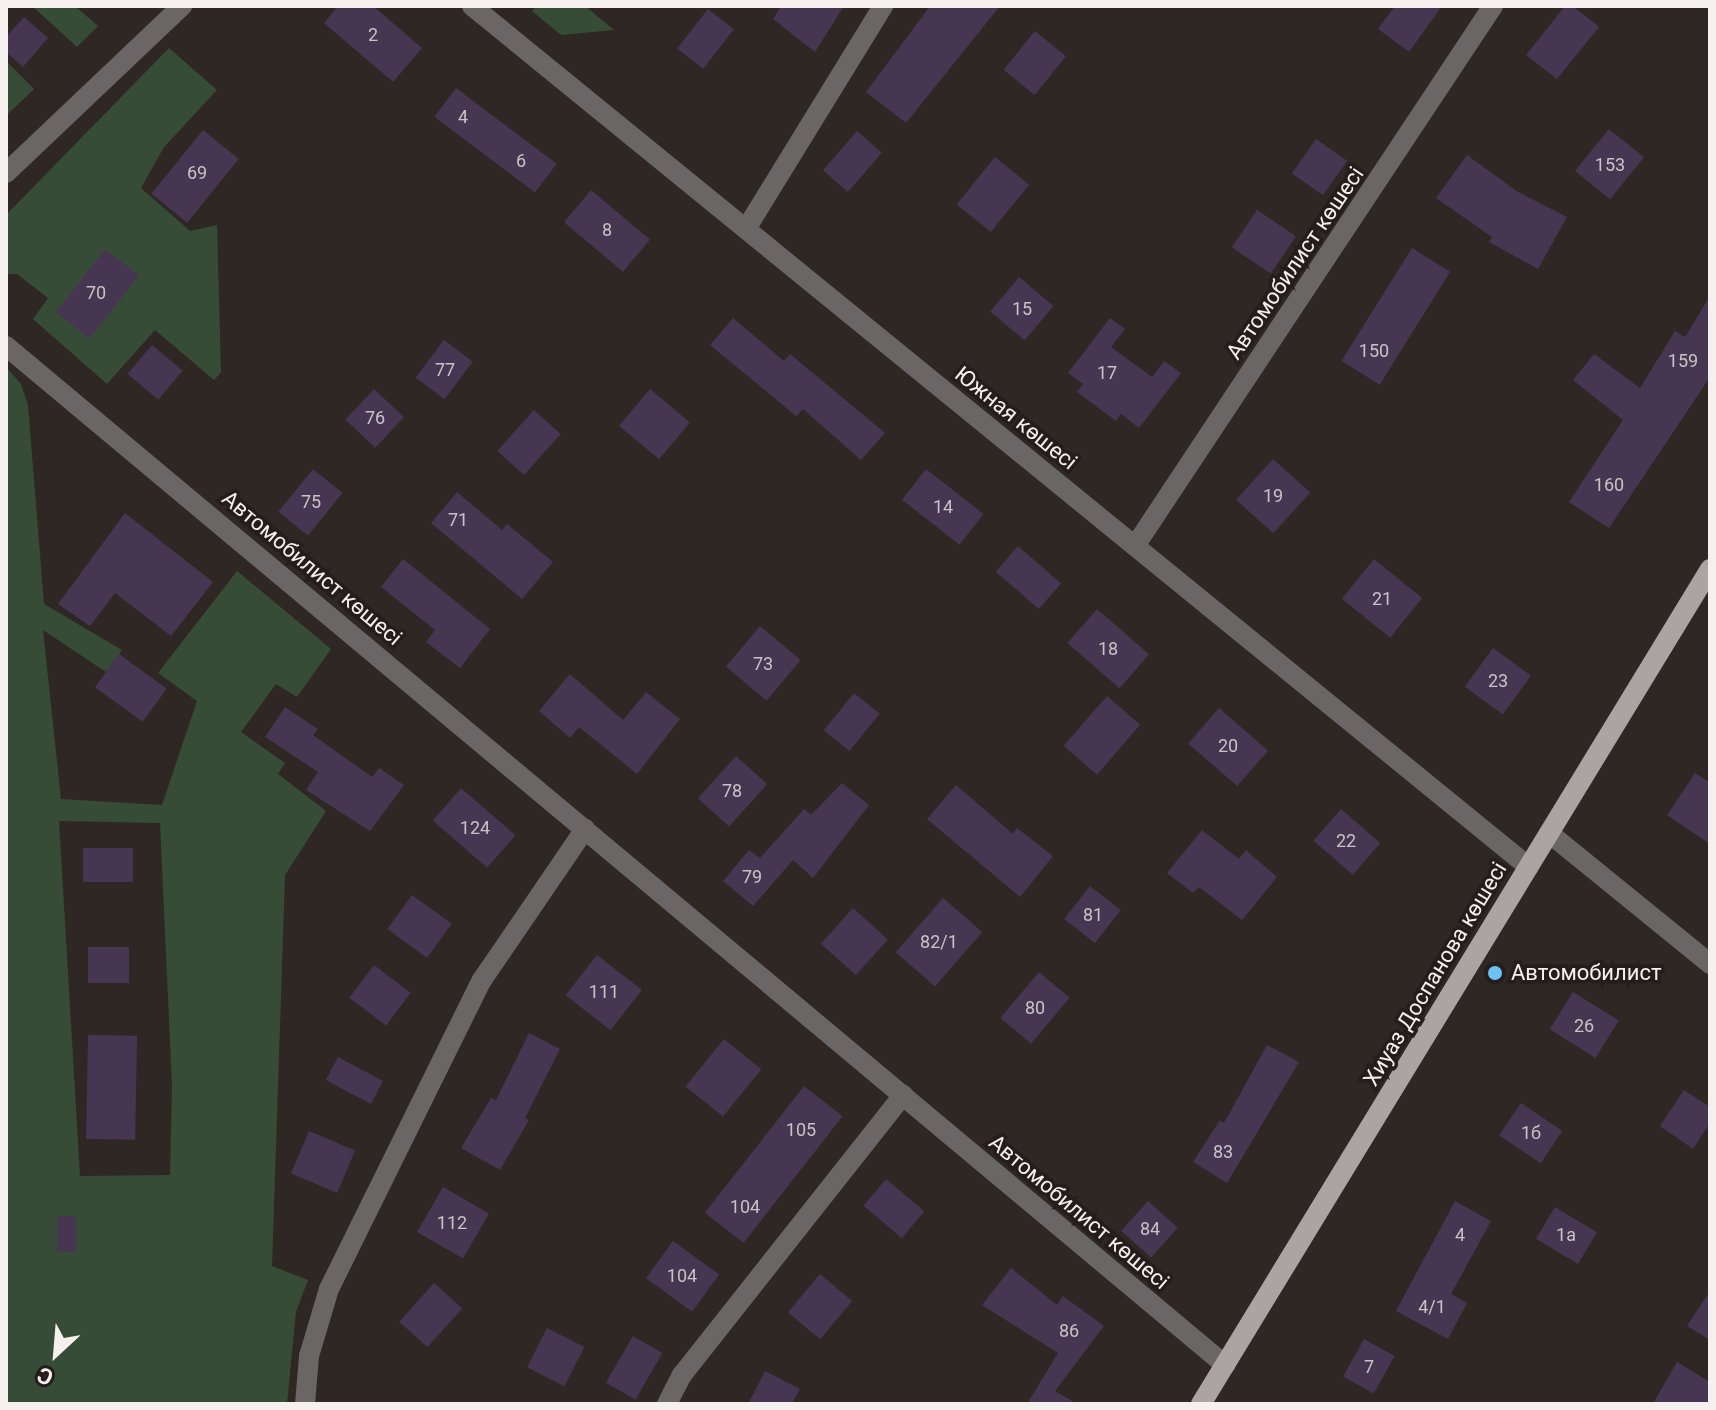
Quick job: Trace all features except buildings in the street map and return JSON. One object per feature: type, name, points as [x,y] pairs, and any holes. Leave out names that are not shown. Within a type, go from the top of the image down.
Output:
[{"type":"main road","name":"Хиуаз Доспанова көшесі","points":[[1201,1404],[1710,569]]},
{"type":"street","points":[[6,173],[182,6]]},
{"type":"street","name":"Южная көшесі","points":[[472,6],[1529,867]]},
{"type":"street","points":[[746,229],[883,6]]},
{"type":"street","name":"Автомобилист көшесі","points":[[1135,546],[1493,6]]},
{"type":"street","name":"Автомобилист көшесі","points":[[9,349],[1225,1365]]},
{"type":"street","points":[[305,1404],[309,1356],[329,1289],[482,980],[585,829]]},
{"type":"street","points":[[1549,833],[1710,964]]},
{"type":"street","points":[[667,1404],[682,1375],[903,1095]]},
{"type":"green space","points":[[32,6],[75,6],[98,26],[77,47]]},
{"type":"green space","points":[[537,6],[585,6],[614,30],[561,35],[532,11]]},
{"type":"green space","points":[[169,48],[217,90],[164,147],[141,188],[190,231],[217,225],[221,372],[214,380],[155,330],[107,384],[33,319],[48,298],[17,274],[6,274],[6,215]]},
{"type":"green space","points":[[6,61],[34,89],[7,115],[6,114]]},
{"type":"green space","points":[[6,367],[21,384],[28,405],[44,604],[122,650],[106,672],[43,630],[61,799],[162,805],[197,701],[158,673],[237,571],[331,649],[297,697],[276,684],[241,732],[285,763],[278,774],[326,811],[285,875],[272,1266],[308,1280],[296,1312],[287,1404],[8,1404]],"holes":[[[59,821],[160,823],[172,1086],[170,1175],[80,1176]]]},
{"type":"place","name":"Автомобилист","points":[[1495,973]]}]
